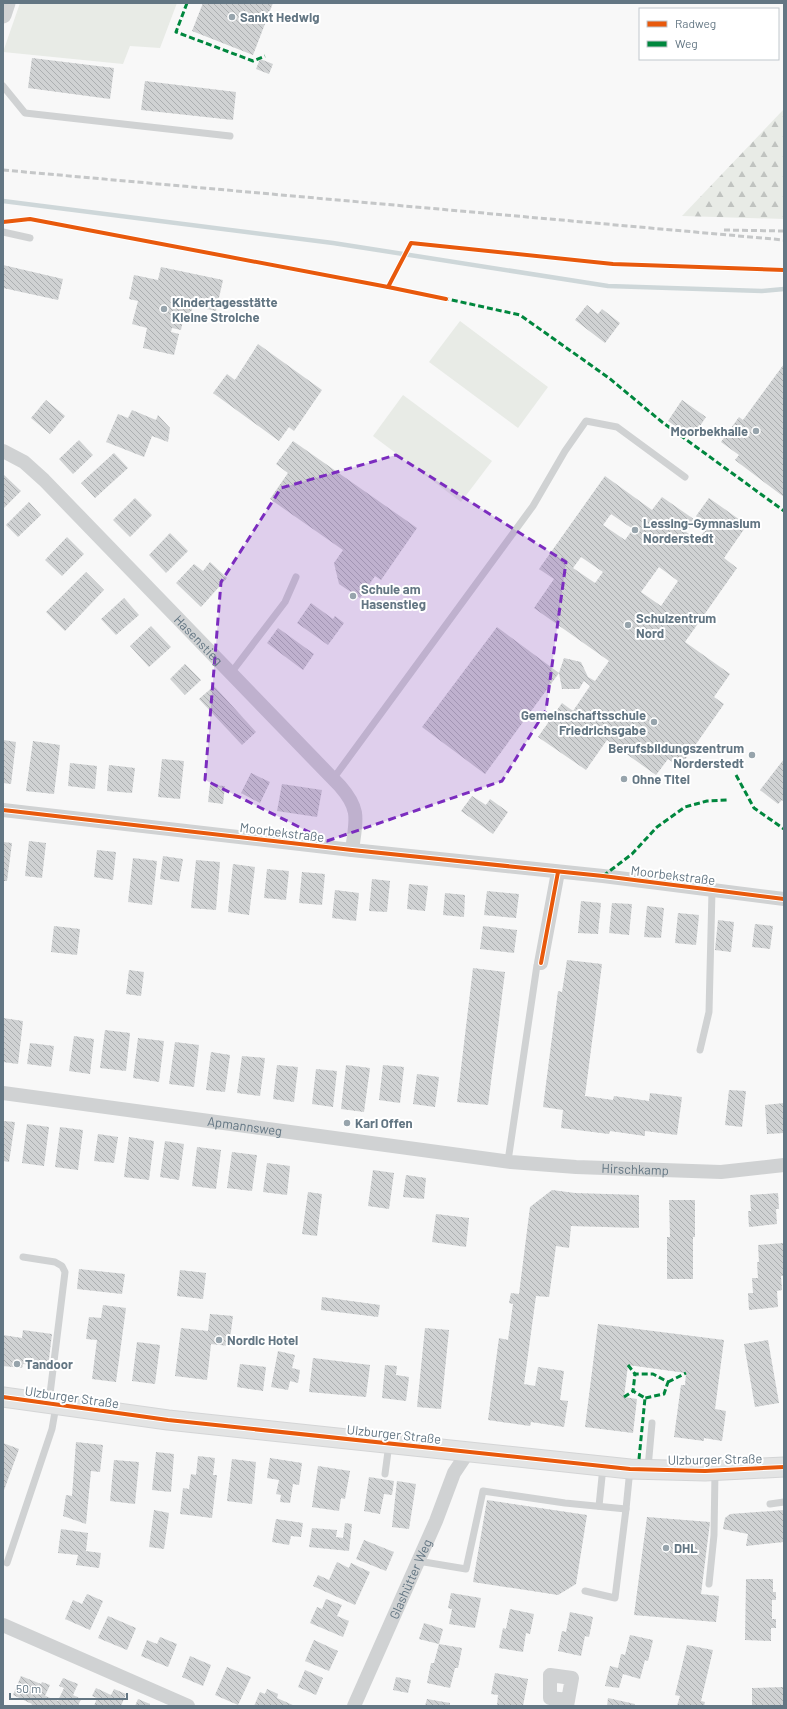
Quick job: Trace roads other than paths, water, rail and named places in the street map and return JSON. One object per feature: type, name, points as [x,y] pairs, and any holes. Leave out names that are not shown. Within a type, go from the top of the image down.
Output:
[{"type":"main road","name":"Ulzburger Straße","points":[[3,1397],[168,1420],[604,1466],[639,1469],[715,1471],[784,1467]]},
{"type":"street","points":[[3,15],[7,3]]},
{"type":"street","name":"Hasenstieg","points":[[3,451],[24,462],[44,480],[347,794],[355,809],[356,817],[352,850]]},
{"type":"street","name":"Moorbekstraße","points":[[3,810],[352,850],[604,876],[784,899]]},
{"type":"street","points":[[541,963],[558,872]]},
{"type":"street","name":"Apmannsweg","points":[[3,1093],[486,1158]]},
{"type":"street","name":"Hirschkamp","points":[[486,1158],[576,1167],[720,1172],[784,1165]]},
{"type":"street","name":"Glashütter Weg","points":[[354,1706],[418,1561],[454,1473],[468,1452]]},
{"type":"street","points":[[3,1625],[188,1706]]},
{"type":"lane","points":[[3,86],[25,112],[230,136]]},
{"type":"lane","points":[[3,232],[30,238]]},
{"type":"lane","points":[[333,779],[533,506],[565,451],[586,422],[617,427],[685,477]]},
{"type":"lane","points":[[231,673],[285,602],[296,577]]},
{"type":"lane","points":[[700,1050],[709,1012],[712,891]]},
{"type":"lane","points":[[508,1161],[537,965],[541,963]]},
{"type":"lane","points":[[7,1563],[52,1429],[52,1405],[65,1272],[62,1266],[55,1262],[23,1257]]},
{"type":"lane","points":[[585,1591],[615,1598],[626,1509],[652,1422]]},
{"type":"lane","points":[[386,1474],[389,1443]]},
{"type":"lane","points":[[599,1506],[604,1466]]},
{"type":"lane","points":[[709,1584],[714,1535],[715,1471]]},
{"type":"lane","points":[[418,1561],[466,1569],[484,1491],[565,1503],[626,1509]]},
{"type":"lane","points":[[770,1504],[784,1502]]},
{"type":"waterway","points":[[3,201],[333,243],[608,286],[762,291],[784,289]]},
{"type":"railway","points":[[3,170],[784,240]]},
{"type":"railway","points":[[724,230],[784,231]]},
{"type":"place","name":"Sankt Hedwig","points":[[232,17]]},
{"type":"place","name":"Kindertagesstätte Kleine Strolche","points":[[164,309]]},
{"type":"place","name":"Moorbekhalle","points":[[756,431]]},
{"type":"place","name":"Lessing-Gymnasium Norderstedt","points":[[635,530]]},
{"type":"place","name":"Schule am Hasenstieg","points":[[353,596]]},
{"type":"place","name":"Schulzentrum Nord","points":[[628,625]]},
{"type":"place","name":"Gemeinschaftsschule Friedrichsgabe","points":[[654,722]]},
{"type":"place","name":"Berufsbildungszentrum Norderstedt","points":[[752,755]]},
{"type":"place","name":"Ohne Titel","points":[[624,779]]},
{"type":"place","name":"Karl Offen","points":[[347,1123]]},
{"type":"place","name":"Nordic Hotel","points":[[219,1340]]},
{"type":"place","name":"Tandoor","points":[[17,1364]]},
{"type":"place","name":"DHL","points":[[666,1548]]}]
